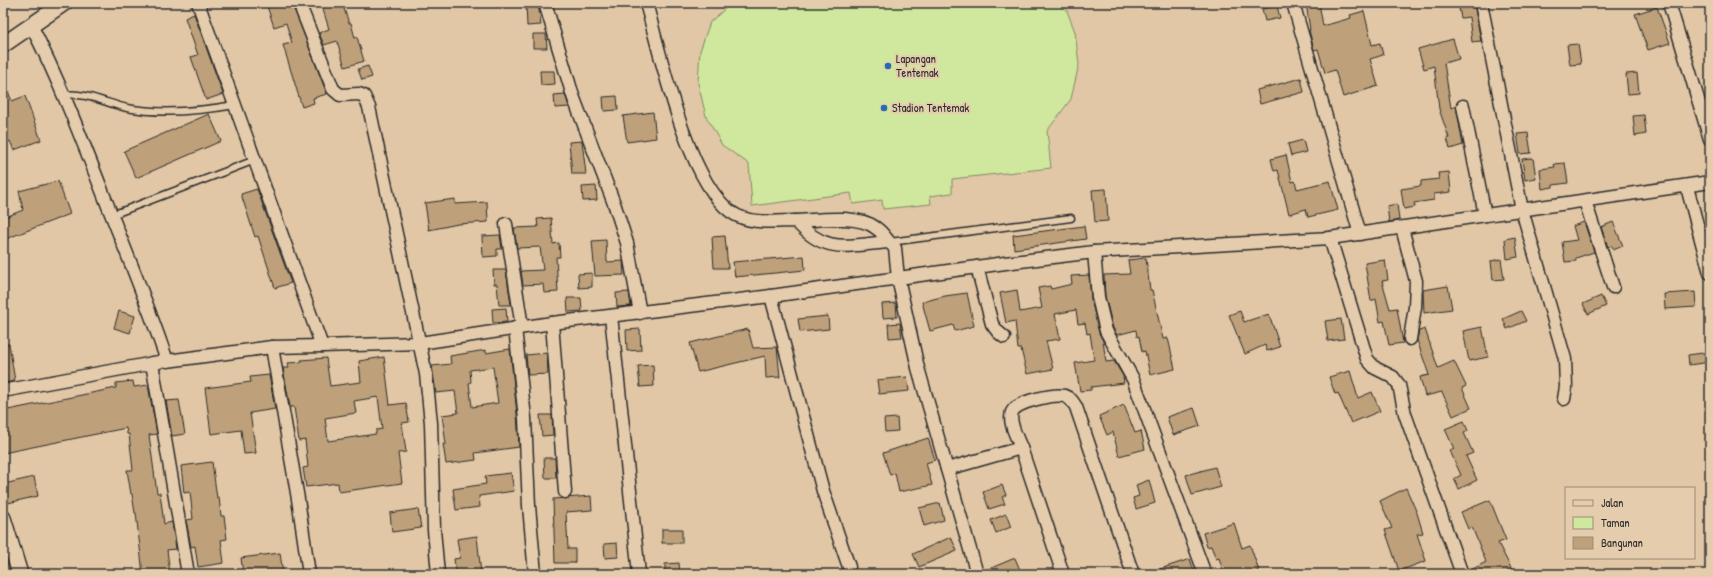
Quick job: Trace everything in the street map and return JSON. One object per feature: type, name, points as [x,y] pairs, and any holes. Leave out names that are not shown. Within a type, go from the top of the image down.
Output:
[{"type":"street","points":[[3,45],[64,3]]},
{"type":"street","points":[[198,3],[322,346]]},
{"type":"street","points":[[299,3],[333,89],[340,95],[359,94],[364,96],[367,100],[426,374],[430,423],[434,530],[438,574]]},
{"type":"street","points":[[545,3],[573,96],[615,206],[627,243],[640,313]]},
{"type":"street","points":[[646,3],[676,108],[698,167],[716,198],[731,212],[744,218],[758,221],[846,219],[861,221],[875,227],[895,248],[898,278],[918,368],[977,574]]},
{"type":"street","points":[[1293,3],[1360,234]]},
{"type":"street","points":[[1481,3],[1522,210],[1565,359],[1566,387],[1564,399]]},
{"type":"street","points":[[1669,3],[1710,140]]},
{"type":"street","points":[[31,25],[64,95],[142,292],[167,360]]},
{"type":"street","points":[[1463,106],[1485,215]]},
{"type":"street","points":[[3,391],[167,360],[272,348],[420,343],[519,327],[771,296],[1094,252],[1330,238],[1687,187],[1710,182]]},
{"type":"street","points":[[1687,187],[1710,273]]},
{"type":"street","points":[[1585,201],[1613,287]]},
{"type":"street","points":[[796,221],[816,240],[830,245],[888,242]]},
{"type":"street","points":[[506,224],[519,327],[529,506],[536,574]]},
{"type":"street","points":[[1402,228],[1416,281],[1415,307],[1410,340]]},
{"type":"street","points":[[1330,238],[1367,359],[1375,368],[1393,377],[1399,385],[1405,414],[1462,574]]},
{"type":"street","points":[[1094,252],[1098,297],[1106,331],[1133,379],[1205,574]]},
{"type":"street","points":[[977,267],[992,324],[1004,337]]},
{"type":"street","points":[[771,296],[823,491],[849,567]]},
{"type":"street","points":[[611,316],[639,574]]},
{"type":"street","points":[[552,323],[565,492]]},
{"type":"street","points":[[272,348],[297,492],[309,574]]},
{"type":"street","points":[[152,363],[188,574]]},
{"type":"street","points":[[1063,574],[1022,448],[1011,419],[1012,412],[1016,407],[1027,402],[1065,396],[1071,400],[1076,407],[1133,574]]},
{"type":"street","points":[[946,469],[1022,448]]},
{"type":"street","points":[[3,518],[20,574]]},
{"type":"lane","points":[[64,95],[82,95],[128,108],[166,112],[210,109],[235,105]]},
{"type":"lane","points":[[112,215],[255,160]]},
{"type":"lane","points":[[888,242],[1070,218]]},
{"type":"green space","name":"Stadion Tentemak","points":[[732,3],[1064,3],[1075,32],[1079,64],[1071,99],[1047,131],[1051,168],[952,179],[952,193],[930,196],[931,204],[883,209],[882,200],[853,204],[851,193],[752,206],[749,164],[722,145],[706,116],[698,83],[700,51],[710,22]]},
{"type":"building","points":[[266,3],[292,3],[327,94],[313,98],[314,103],[302,107],[283,45],[292,43],[286,23],[274,27]]},
{"type":"building","points":[[321,3],[342,3],[349,23],[351,23],[355,38],[357,37],[364,61],[345,67],[337,41],[324,45],[319,33],[329,29]]},
{"type":"building","points":[[526,3],[538,3],[541,25],[527,26]]},
{"type":"building","points":[[1306,3],[1319,3],[1323,26],[1351,18],[1350,15],[1364,11],[1372,45],[1380,43],[1383,55],[1370,59],[1378,86],[1343,97],[1335,70],[1325,73],[1318,49],[1314,50],[1309,30]]},
{"type":"building","points":[[1474,4],[1481,41],[1472,42],[1469,17],[1461,18],[1459,8]]},
{"type":"building","points":[[1277,6],[1280,18],[1265,21],[1262,9]]},
{"type":"building","points":[[1657,7],[1670,43],[1648,50],[1635,14]]},
{"type":"building","points":[[194,14],[223,94],[206,100],[191,57],[198,55],[185,18]]},
{"type":"building","points":[[533,34],[546,34],[547,48],[533,48]]},
{"type":"building","points":[[1453,39],[1459,59],[1444,63],[1451,108],[1456,106],[1463,145],[1450,149],[1447,138],[1449,138],[1439,109],[1434,66],[1424,69],[1418,49]]},
{"type":"building","points":[[1578,44],[1581,64],[1570,65],[1567,45]]},
{"type":"building","points":[[368,66],[372,77],[362,80],[358,69]]},
{"type":"building","points":[[540,71],[554,71],[555,84],[541,85]]},
{"type":"building","points":[[1637,73],[1639,93],[1628,94],[1626,74]]},
{"type":"building","points":[[1301,78],[1304,92],[1260,104],[1257,90]]},
{"type":"building","points":[[3,80],[12,101],[25,96],[41,140],[14,150],[10,141],[3,143]]},
{"type":"building","points":[[565,94],[569,107],[555,108],[554,95]]},
{"type":"building","points":[[617,96],[618,110],[604,111],[603,97]]},
{"type":"building","points":[[653,112],[656,138],[627,142],[623,116]]},
{"type":"building","points":[[209,114],[221,141],[136,178],[124,151]]},
{"type":"building","points":[[1644,115],[1646,134],[1635,136],[1633,116]]},
{"type":"building","points":[[1528,133],[1531,153],[1520,154],[1517,134]]},
{"type":"building","points":[[1303,140],[1306,152],[1291,156],[1288,144]]},
{"type":"building","points":[[582,141],[586,174],[572,174],[569,142]]},
{"type":"building","points":[[1286,155],[1292,182],[1295,181],[1297,189],[1330,181],[1338,210],[1308,217],[1306,209],[1289,214],[1278,170],[1274,171],[1271,159]]},
{"type":"building","points":[[1533,158],[1536,178],[1525,180],[1522,159]]},
{"type":"building","points":[[1565,163],[1568,183],[1553,185],[1553,187],[1542,189],[1540,169],[1555,167],[1554,164]]},
{"type":"building","points":[[1449,172],[1451,192],[1434,194],[1434,200],[1414,203],[1415,207],[1404,209],[1401,189],[1421,186],[1421,181],[1439,179],[1438,173]]},
{"type":"building","points":[[58,181],[70,214],[3,240],[3,218],[23,210],[19,191]]},
{"type":"building","points":[[596,186],[597,200],[583,201],[582,187]]},
{"type":"building","points":[[257,189],[291,283],[275,288],[258,236],[255,237],[241,194]]},
{"type":"building","points":[[1106,189],[1108,221],[1095,222],[1092,190]]},
{"type":"building","points":[[455,199],[455,204],[487,202],[488,222],[458,224],[429,230],[425,203]]},
{"type":"building","points":[[1397,204],[1399,220],[1389,222],[1387,206]]},
{"type":"building","points":[[551,218],[553,244],[559,243],[560,257],[556,257],[558,292],[544,293],[543,284],[523,285],[521,271],[543,270],[540,247],[517,248],[514,228],[538,227],[537,219]]},
{"type":"building","points":[[1584,222],[1594,252],[1576,258],[1576,261],[1565,262],[1562,242],[1577,240],[1573,226]]},
{"type":"building","points":[[1613,222],[1623,246],[1613,250],[1612,246],[1608,247],[1601,227]]},
{"type":"building","points":[[1084,226],[1086,239],[1014,249],[1013,235]]},
{"type":"building","points":[[500,235],[502,249],[497,249],[497,256],[483,257],[482,236]]},
{"type":"building","points":[[725,236],[728,268],[714,268],[712,237]]},
{"type":"building","points":[[1515,237],[1518,257],[1507,259],[1505,239]]},
{"type":"building","points":[[606,240],[607,262],[623,261],[624,275],[595,276],[592,241]]},
{"type":"building","points":[[804,256],[805,270],[735,277],[733,262]]},
{"type":"building","points":[[1146,258],[1150,290],[1152,290],[1163,339],[1168,338],[1175,369],[1150,375],[1145,351],[1142,352],[1139,336],[1137,337],[1136,330],[1117,335],[1113,328],[1105,296],[1104,275],[1130,274],[1128,260]]},
{"type":"building","points":[[1501,259],[1504,279],[1493,280],[1491,261]]},
{"type":"building","points":[[1385,260],[1388,280],[1382,281],[1390,309],[1397,308],[1403,343],[1389,345],[1384,321],[1380,322],[1376,299],[1371,301],[1365,263]]},
{"type":"building","points":[[493,270],[506,270],[511,305],[499,305],[497,284],[494,284]]},
{"type":"building","points":[[592,273],[592,287],[579,288],[578,274]]},
{"type":"building","points":[[1089,275],[1091,299],[1099,333],[1103,341],[1106,362],[1114,361],[1123,376],[1124,383],[1091,387],[1091,390],[1080,391],[1075,363],[1094,360],[1090,333],[1087,334],[1085,323],[1078,324],[1076,310],[1055,314],[1060,339],[1046,341],[1053,369],[1027,374],[1021,349],[1018,349],[1015,321],[1006,323],[1000,293],[1017,290],[1020,312],[1042,308],[1038,288],[1050,286],[1051,289],[1072,284],[1071,276]]},
{"type":"building","points":[[1448,286],[1452,309],[1424,313],[1423,290]]},
{"type":"building","points":[[629,292],[631,306],[617,307],[616,293]]},
{"type":"building","points":[[1695,292],[1696,307],[1665,309],[1664,294]]},
{"type":"building","points":[[967,293],[974,326],[955,331],[953,325],[930,331],[922,302],[945,296]]},
{"type":"building","points":[[1601,296],[1606,306],[1588,314],[1583,304]]},
{"type":"building","points":[[567,298],[581,298],[582,311],[568,312]]},
{"type":"building","points":[[896,303],[897,317],[883,318],[882,304]]},
{"type":"building","points":[[506,308],[507,322],[493,323],[492,309]]},
{"type":"building","points":[[119,311],[135,316],[130,333],[114,328]]},
{"type":"building","points":[[1240,311],[1244,322],[1269,314],[1280,347],[1267,351],[1265,345],[1245,354],[1229,315]]},
{"type":"building","points":[[1521,311],[1526,321],[1507,329],[1503,319]]},
{"type":"building","points":[[828,316],[829,329],[800,332],[798,319]]},
{"type":"building","points":[[1341,319],[1344,339],[1328,341],[1325,321]]},
{"type":"building","points":[[900,323],[902,337],[889,338],[888,324]]},
{"type":"building","points":[[1482,327],[1488,357],[1469,361],[1463,331]]},
{"type":"building","points":[[640,329],[641,350],[627,351],[626,330]]},
{"type":"building","points":[[748,329],[753,348],[777,347],[780,377],[766,378],[765,356],[698,372],[690,343]]},
{"type":"building","points":[[1425,329],[1438,368],[1454,361],[1466,386],[1462,388],[1471,408],[1453,416],[1442,392],[1425,396],[1420,377],[1429,375],[1417,340],[1419,331]]},
{"type":"building","points":[[3,344],[9,344],[15,381],[3,383]]},
{"type":"building","points":[[510,349],[519,447],[475,453],[476,460],[446,464],[443,444],[446,444],[442,415],[458,413],[455,391],[436,393],[432,366],[451,364],[450,356],[486,350],[486,353]],"holes":[[[493,367],[498,403],[472,407],[469,383],[471,382],[470,370]]]},
{"type":"building","points":[[1710,352],[1710,362],[1689,365],[1688,355]]},
{"type":"building","points":[[547,353],[548,374],[528,375],[526,355]]},
{"type":"building","points":[[384,357],[390,405],[406,403],[409,422],[402,423],[406,452],[398,453],[402,483],[339,492],[338,483],[306,487],[303,468],[308,467],[305,440],[299,441],[294,407],[290,407],[283,368],[289,368],[288,363],[302,362],[301,360],[326,358],[330,386],[361,382],[359,361]],"holes":[[[378,397],[382,429],[376,430],[376,434],[328,441],[325,418],[356,413],[354,401]]]},
{"type":"building","points":[[653,365],[654,386],[640,387],[638,366]]},
{"type":"building","points":[[1350,371],[1358,398],[1372,392],[1380,411],[1351,423],[1338,393],[1335,394],[1329,377]]},
{"type":"building","points":[[269,375],[275,409],[250,413],[256,453],[244,454],[241,430],[211,434],[205,388],[251,382],[250,377]]},
{"type":"building","points":[[907,377],[909,391],[879,394],[877,380]]},
{"type":"building","points":[[133,381],[134,387],[148,385],[157,434],[149,435],[157,493],[160,493],[164,524],[172,522],[176,549],[167,550],[170,574],[143,574],[136,513],[127,470],[133,470],[129,434],[127,434],[126,428],[3,453],[3,411],[116,388],[116,383]]},
{"type":"building","points":[[179,400],[185,434],[172,436],[166,401]]},
{"type":"building","points":[[1124,405],[1135,433],[1141,431],[1145,449],[1119,456],[1113,432],[1107,435],[1099,416]]},
{"type":"building","points":[[1194,408],[1200,426],[1173,435],[1167,417]]},
{"type":"building","points":[[540,415],[552,415],[553,435],[542,436]]},
{"type":"building","points":[[897,418],[898,431],[885,432],[884,419]]},
{"type":"building","points":[[1464,421],[1468,431],[1464,433],[1473,453],[1466,456],[1477,480],[1459,489],[1454,479],[1461,475],[1450,451],[1454,449],[1445,429]]},
{"type":"building","points":[[928,438],[935,460],[926,463],[932,485],[899,492],[895,473],[890,475],[883,453]]},
{"type":"building","points":[[544,458],[555,458],[556,478],[545,478]]},
{"type":"building","points":[[212,462],[217,498],[219,497],[221,516],[224,516],[227,539],[221,540],[224,563],[198,567],[195,546],[191,547],[186,520],[193,519],[190,492],[184,493],[181,466]]},
{"type":"building","points":[[1215,467],[1221,487],[1192,495],[1186,475]]},
{"type":"building","points":[[511,473],[514,491],[479,496],[480,507],[456,510],[453,489],[486,484],[485,476]]},
{"type":"building","points":[[34,477],[38,496],[8,503],[4,484]]},
{"type":"building","points":[[1149,480],[1155,503],[1136,509],[1133,498],[1139,496],[1136,485]]},
{"type":"building","points":[[1002,485],[1006,495],[1002,497],[1005,504],[989,509],[983,492]]},
{"type":"building","points":[[1406,488],[1417,513],[1423,533],[1417,534],[1426,561],[1399,571],[1385,530],[1392,528],[1380,501]]},
{"type":"building","points":[[591,496],[592,510],[566,512],[568,549],[575,549],[575,563],[555,563],[553,499]]},
{"type":"building","points":[[1490,500],[1506,540],[1498,543],[1514,574],[1469,574],[1469,571],[1486,562],[1472,527],[1468,529],[1461,512]]},
{"type":"building","points":[[940,503],[944,520],[924,526],[919,508]]},
{"type":"building","points":[[418,509],[421,528],[392,532],[390,513]]},
{"type":"building","points":[[1006,514],[1011,527],[996,533],[991,520]]},
{"type":"building","points":[[1234,523],[1242,548],[1250,545],[1259,571],[1250,574],[1224,574],[1219,558],[1216,559],[1211,546],[1207,547],[1203,533]]},
{"type":"building","points":[[662,529],[682,529],[682,543],[662,543]]},
{"type":"building","points":[[477,536],[481,574],[456,574],[454,559],[460,558],[457,539]]},
{"type":"building","points":[[951,537],[957,551],[919,567],[913,554]]},
{"type":"building","points":[[617,543],[618,557],[605,558],[604,544]]},
{"type":"building","points":[[280,553],[283,574],[243,574],[241,558]]},
{"type":"building","points":[[1015,558],[1020,570],[1009,574],[984,574],[984,571]]},
{"type":"building","points":[[1190,559],[1195,574],[1151,574],[1151,572]]},
{"type":"building","points":[[679,563],[680,574],[665,574],[665,564]]},
{"type":"place","name":"Lapangan Tentemak","points":[[888,66]]},
{"type":"place","name":"Stadion Tentemak","points":[[884,108]]}]
